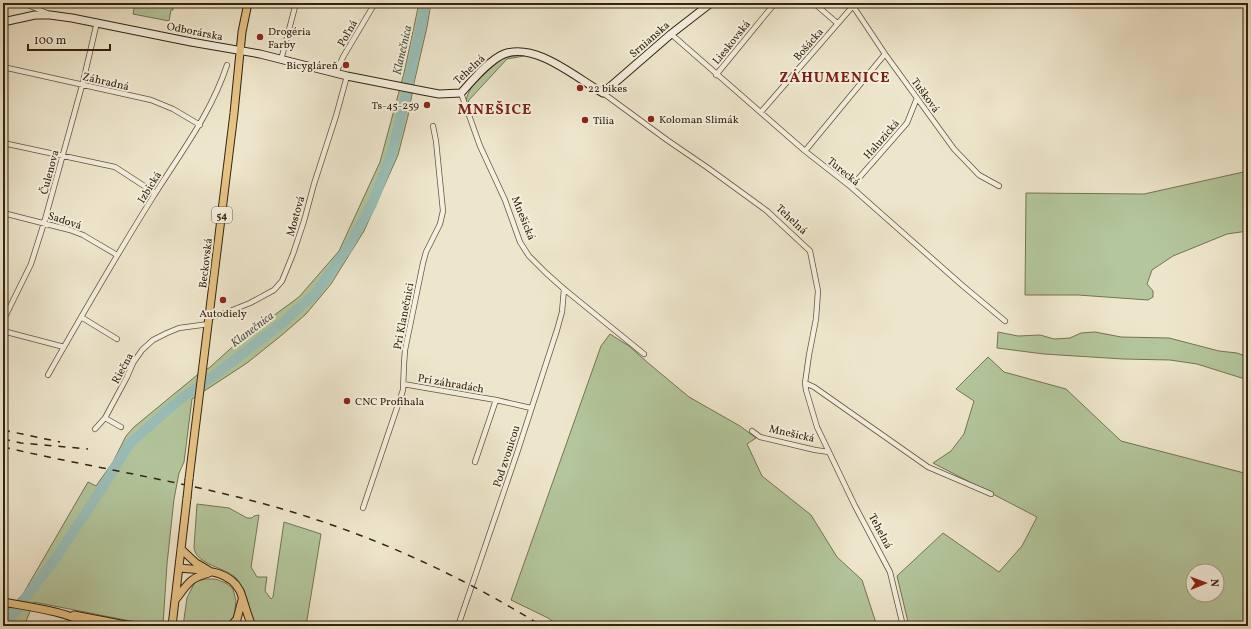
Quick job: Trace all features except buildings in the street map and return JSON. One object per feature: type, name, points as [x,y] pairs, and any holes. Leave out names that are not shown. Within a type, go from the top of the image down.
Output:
[{"type":"main road","name":"54","points":[[241,50],[242,32],[248,3]]},
{"type":"main road","name":"Beckovská","points":[[181,549],[198,406],[203,377],[241,50]]},
{"type":"main road","name":"54","points":[[172,626],[181,549]]},
{"type":"main road","points":[[181,549],[196,563],[213,572]]},
{"type":"main road","points":[[179,568],[213,572],[223,575],[234,582],[239,590],[252,626]]},
{"type":"main road","points":[[175,601],[188,582],[201,575],[213,572]]},
{"type":"main road","points":[[231,626],[237,619],[242,600]]},
{"type":"main road","points":[[3,602],[130,626]]},
{"type":"main road","points":[[52,611],[80,620],[88,626]]},
{"type":"street","points":[[3,3],[28,5],[50,15]]},
{"type":"street","points":[[281,60],[296,3]]},
{"type":"street","name":"Poľná","points":[[336,73],[343,57],[375,3]]},
{"type":"street","name":"Srnianska","points":[[603,93],[671,34],[711,3]]},
{"type":"street","name":"Lieskovská","points":[[716,74],[775,3]]},
{"type":"street","points":[[814,3],[837,23]]},
{"type":"street","name":"Bošácka","points":[[761,112],[852,4]]},
{"type":"street","name":"Tušková","points":[[852,4],[885,54],[954,149],[979,174],[999,186]]},
{"type":"street","name":"Odborárska","points":[[3,22],[35,15],[50,15],[96,22],[191,42],[241,50]]},
{"type":"street","name":"Čulenova","points":[[3,321],[31,264],[44,223],[82,84],[96,22]]},
{"type":"street","name":"Turecká","points":[[671,34],[805,151],[851,187],[1005,321]]},
{"type":"street","points":[[241,50],[347,76]]},
{"type":"street","name":"Tehelná","points":[[347,76],[440,94],[461,93],[484,67],[503,54],[517,52],[533,53],[560,66],[603,93],[708,168],[767,211],[810,251],[818,291],[816,319],[809,355],[806,383],[817,427],[890,572],[903,626]]},
{"type":"street","points":[[805,151],[885,54]]},
{"type":"street","name":"Izbická","points":[[48,375],[117,255],[200,125],[222,80],[227,65]]},
{"type":"street","name":"Záhradná","points":[[3,67],[151,100],[173,109],[200,125]]},
{"type":"street","name":"Mostová","points":[[209,320],[250,303],[274,290],[282,281],[304,221],[347,76]]},
{"type":"street","name":"Mnešická","points":[[461,93],[480,146],[505,200],[520,242],[529,256],[546,274],[644,354]]},
{"type":"street","name":"Haluzická","points":[[851,187],[907,123],[917,98]]},
{"type":"street","name":"Pri Klanečnici","points":[[363,508],[401,397],[405,350],[426,252],[443,216],[442,191],[433,126]]},
{"type":"street","points":[[3,142],[115,167],[155,194]]},
{"type":"street","name":"Sadová","points":[[3,213],[70,230],[83,235],[117,255]]},
{"type":"street","name":"Pod zvonicou","points":[[458,626],[562,312],[564,289]]},
{"type":"street","points":[[81,317],[117,339]]},
{"type":"street","name":"Riečna","points":[[95,429],[105,418],[133,363],[142,350],[154,340],[167,333],[179,328],[209,320]]},
{"type":"street","points":[[3,330],[64,347]]},
{"type":"street","points":[[806,383],[814,387],[928,467],[991,494]]},
{"type":"street","name":"Pri záhradách","points":[[403,384],[496,400],[531,408]]},
{"type":"street","name":"Pri záhradách","points":[[475,462],[496,400]]},
{"type":"street","points":[[105,418],[121,427]]},
{"type":"street","name":"Mnešická","points":[[752,431],[760,437],[829,452]]},
{"type":"green space","points":[[135,3],[173,3],[173,10],[171,10],[169,21],[133,14]]},
{"type":"green space","points":[[419,3],[431,3],[408,116],[398,155],[364,231],[331,284],[306,314],[247,363],[192,399],[184,462],[179,473],[174,499],[167,564],[163,625],[125,620],[34,602],[24,626],[3,626],[4,614],[23,594],[88,482],[96,486],[113,462],[126,436],[134,427],[202,371],[209,368],[239,341],[299,297],[339,251],[380,162],[404,73]]},
{"type":"green space","points":[[524,56],[507,59],[469,100],[468,103],[466,101],[475,82],[492,65],[504,58]]},
{"type":"green space","points":[[1248,171],[1248,231],[1227,234],[1173,256],[1152,270],[1147,284],[1153,291],[1153,297],[1148,300],[1078,295],[1025,295],[1026,193],[1144,194]]},
{"type":"green space","points":[[998,332],[1018,336],[1040,335],[1054,339],[1070,338],[1081,333],[1095,332],[1121,337],[1169,338],[1219,351],[1237,353],[1248,357],[1248,380],[1197,364],[1170,360],[1123,359],[1044,354],[997,348]]},
{"type":"green space","points":[[610,334],[629,346],[689,397],[740,426],[756,438],[747,444],[762,476],[811,515],[837,557],[862,580],[877,626],[559,626],[548,618],[511,600],[601,346]]},
{"type":"green space","points":[[988,357],[1004,372],[1066,389],[1121,441],[1248,474],[1248,626],[909,626],[897,576],[943,533],[999,572],[1022,546],[1037,517],[933,463],[951,451],[964,434],[974,401],[956,389]]},
{"type":"green space","points":[[197,504],[229,508],[247,518],[252,518],[259,515],[251,567],[257,577],[267,577],[265,591],[271,599],[273,597],[284,522],[321,534],[306,626],[253,626],[245,594],[237,579],[226,571],[205,562],[196,553],[194,547]]},
{"type":"green space","points":[[205,579],[215,579],[226,583],[233,589],[236,601],[234,617],[226,626],[183,626],[187,598],[195,582]]},
{"type":"waterway","name":"Klanečnica","points":[[6,626],[11,617],[58,555],[130,443],[178,401],[215,375],[281,324],[315,294],[347,249],[372,204],[392,153],[426,3]]},
{"type":"railway","points":[[3,430],[60,442]]},
{"type":"railway","points":[[3,439],[21,443],[88,449]]},
{"type":"railway","points":[[3,447],[218,492],[289,511],[355,533],[420,560],[482,591],[542,626]]},
{"type":"place","name":"Drogéria Farby","points":[[260,37]]},
{"type":"place","name":"Bicygláreň","points":[[346,65]]},
{"type":"place","name":"22 bikes","points":[[580,88]]},
{"type":"place","name":"Ts-45-259","points":[[427,105]]},
{"type":"place","name":"Koloman Slimák","points":[[651,119]]},
{"type":"place","name":"Tilia","points":[[585,120]]},
{"type":"place","name":"Autodiely","points":[[223,300]]},
{"type":"place","name":"CNC Profihala","points":[[347,401]]},
{"type":"district","name":"ZÁHUMENICE","points":[[835,77]]},
{"type":"district","name":"MNEŠICE","points":[[495,109]]}]
